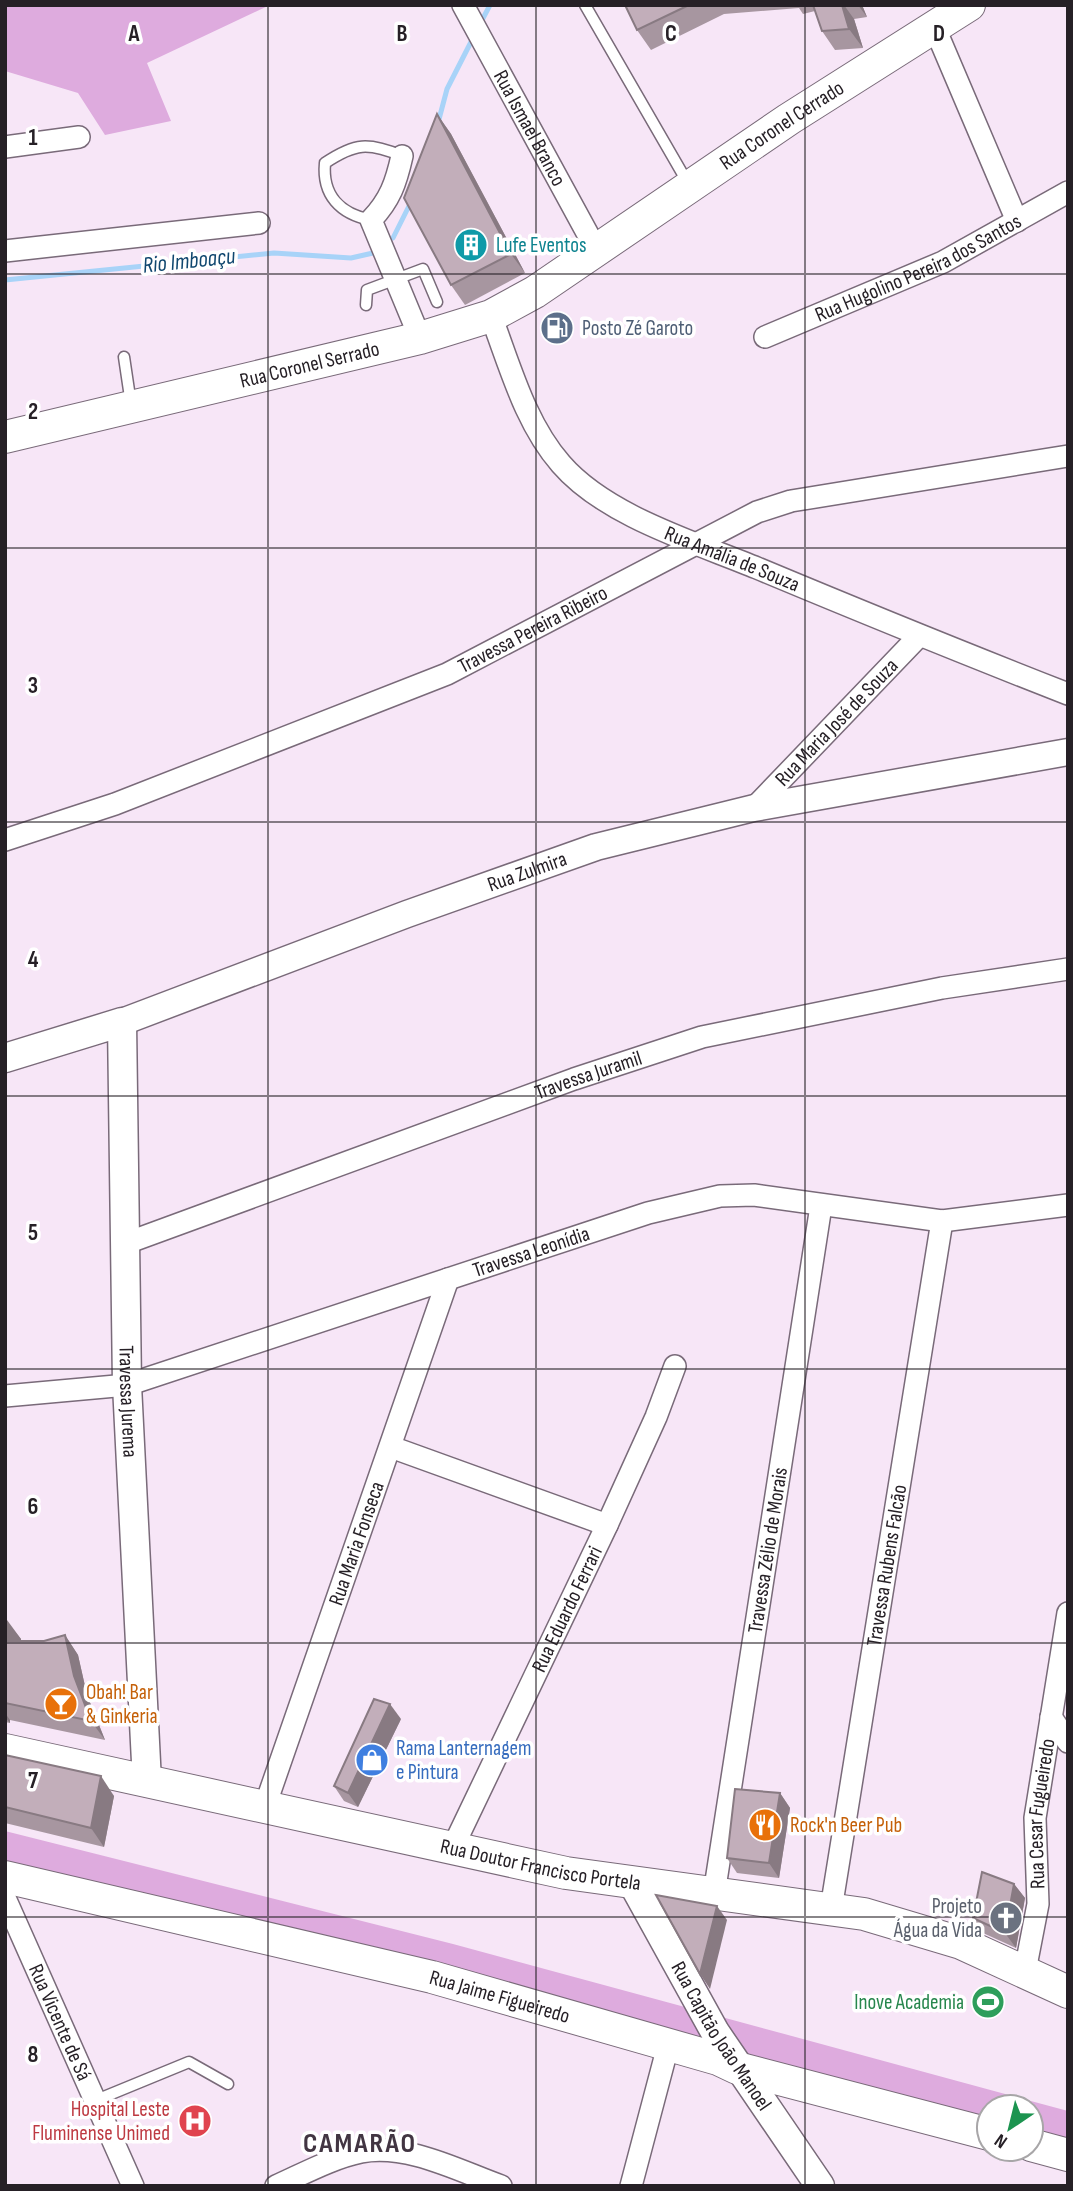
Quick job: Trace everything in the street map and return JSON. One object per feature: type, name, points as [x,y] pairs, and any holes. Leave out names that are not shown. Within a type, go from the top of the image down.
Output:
[{"type":"main road","name":"Rua Coronel Cerrado","points":[[597,250],[689,185],[969,5]]},
{"type":"main road","name":"Rua Coronel Serrado","points":[[5,437],[420,338],[491,316],[535,292],[597,250]]},
{"type":"main road","name":"Rua Zulmira","points":[[5,1058],[122,1022]]},
{"type":"main road","name":"Travessa Jurema","points":[[122,1022],[127,1385],[147,1782]]},
{"type":"main road","name":"Rua Doutor Francisco Portela","points":[[5,1749],[566,1873],[831,1909],[919,1928],[1025,1971],[1068,1992]]},
{"type":"main road","name":"Rua Jaime Figueiredo","points":[[5,1877],[432,1977],[718,2059],[737,2068],[975,2130]]},
{"type":"main road","name":"Rua Capitão João Manoel","points":[[632,1882],[671,1958],[737,2068],[820,2186]]},
{"type":"main road","points":[[1045,2149],[1068,2155]]},
{"type":"street","name":"Rua Ismael Branco","points":[[467,11],[597,250]]},
{"type":"street","points":[[934,26],[1017,221]]},
{"type":"street","points":[[5,147],[79,137]]},
{"type":"street","points":[[402,156],[395,186],[387,203],[371,220],[420,338]]},
{"type":"street","name":"Rua Hugolino Pereira dos Santos","points":[[765,337],[943,262],[1068,192]]},
{"type":"street","points":[[5,251],[259,223]]},
{"type":"street","name":"Rua Amália de Souza","points":[[491,316],[535,428],[561,464],[588,489],[627,512],[698,544],[919,636],[1068,694]]},
{"type":"street","name":"Travessa Pereira Ribeiro","points":[[5,840],[115,804],[447,674],[757,512],[791,501],[1068,456]]},
{"type":"street","name":"Rua Maria José de Souza","points":[[754,808],[919,636]]},
{"type":"street","name":"Rua Zulmira","points":[[122,1022],[541,864],[596,847],[754,808],[1068,752]]},
{"type":"street","name":"Travessa Juramil","points":[[124,1244],[574,1079],[702,1037],[942,988],[1068,969]]},
{"type":"street","name":"Travessa Leonídia","points":[[5,1396],[127,1385],[648,1213],[707,1199],[754,1195],[942,1221],[1067,1207]]},
{"type":"street","name":"Travessa Zélio de Morais","points":[[714,1894],[821,1206]]},
{"type":"street","name":"Travessa Rubens Falcão","points":[[831,1909],[942,1221]]},
{"type":"street","name":"Rua Maria Fonseca","points":[[265,1807],[448,1279]]},
{"type":"street","name":"Rua Eduardo Ferrari","points":[[452,1849],[607,1525],[656,1417],[675,1366]]},
{"type":"street","points":[[391,1447],[607,1525]]},
{"type":"street","name":"Rua Cesar Fugueiredo","points":[[1025,1971],[1038,1904],[1035,1818],[1068,1613]]},
{"type":"street","points":[[1051,1717],[1068,1742]]},
{"type":"street","name":"Rua Vicente de Sá","points":[[5,1898],[133,2186]]},
{"type":"street","points":[[631,2186],[668,2046]]},
{"type":"street","points":[[276,2186],[352,2155],[386,2151],[411,2154],[501,2186]]},
{"type":"lane","points":[[585,5],[689,185]]},
{"type":"lane","points":[[371,220],[354,217],[336,203],[323,182],[325,163],[349,147],[381,148],[402,156]]},
{"type":"lane","points":[[366,305],[366,290],[395,276],[423,269],[437,302]]},
{"type":"lane","points":[[124,357],[131,407]]},
{"type":"lane","points":[[94,2101],[189,2062],[228,2084]]},
{"type":"shaded area","points":[[5,5],[270,5],[147,63],[171,121],[105,135],[78,93],[5,71]]},
{"type":"shaded area","points":[[5,1831],[453,1944],[1002,2093],[975,2093],[975,2126],[5,1869]]},
{"type":"shaded area","points":[[1045,2105],[1068,2111],[1068,2151],[1045,2145]]},
{"type":"building","points":[[625,5],[689,5],[637,30]]},
{"type":"building","points":[[813,5],[842,5],[849,29],[822,31]]},
{"type":"building","name":"Lufe Eventos","points":[[437,114],[511,254],[451,285],[404,198]]},
{"type":"building","points":[[65,1635],[74,1676],[91,1721],[5,1703],[5,1641],[44,1641]]},
{"type":"building","points":[[374,1699],[390,1704],[348,1793],[334,1786]]},
{"type":"building","points":[[5,1755],[101,1776],[91,1828],[5,1807]]},
{"type":"building","points":[[735,1789],[780,1793],[769,1863],[727,1858]]},
{"type":"building","points":[[982,1872],[1014,1884],[1005,1933],[973,1918]]},
{"type":"building","points":[[656,1895],[717,1906],[700,1974]]},
{"type":"waterway","points":[[480,24],[490,5]]},
{"type":"waterway","points":[[438,123],[447,89],[474,36]]},
{"type":"waterway","points":[[393,238],[411,202]]},
{"type":"waterway","name":"Rio Imboaçu","points":[[5,280],[274,253],[351,258],[373,253]]},
{"type":"place","name":"Lufe Eventos","points":[[471,245]]},
{"type":"place","name":"Posto Zé Garoto","points":[[557,328]]},
{"type":"place","name":"Obah! Bar & Ginkeria","points":[[61,1704]]},
{"type":"place","name":"Rama Lanternagem e Pintura","points":[[372,1760]]},
{"type":"place","name":"Rock'n Beer Pub","points":[[765,1825]]},
{"type":"place","name":"Projeto Água da Vida","points":[[1006,1918]]},
{"type":"place","name":"Inove Academia","points":[[988,2002]]},
{"type":"place","name":"Hospital Leste Fluminense Unimed","points":[[195,2121]]},
{"type":"district","name":"CAMARÃO","points":[[360,2143]]}]
